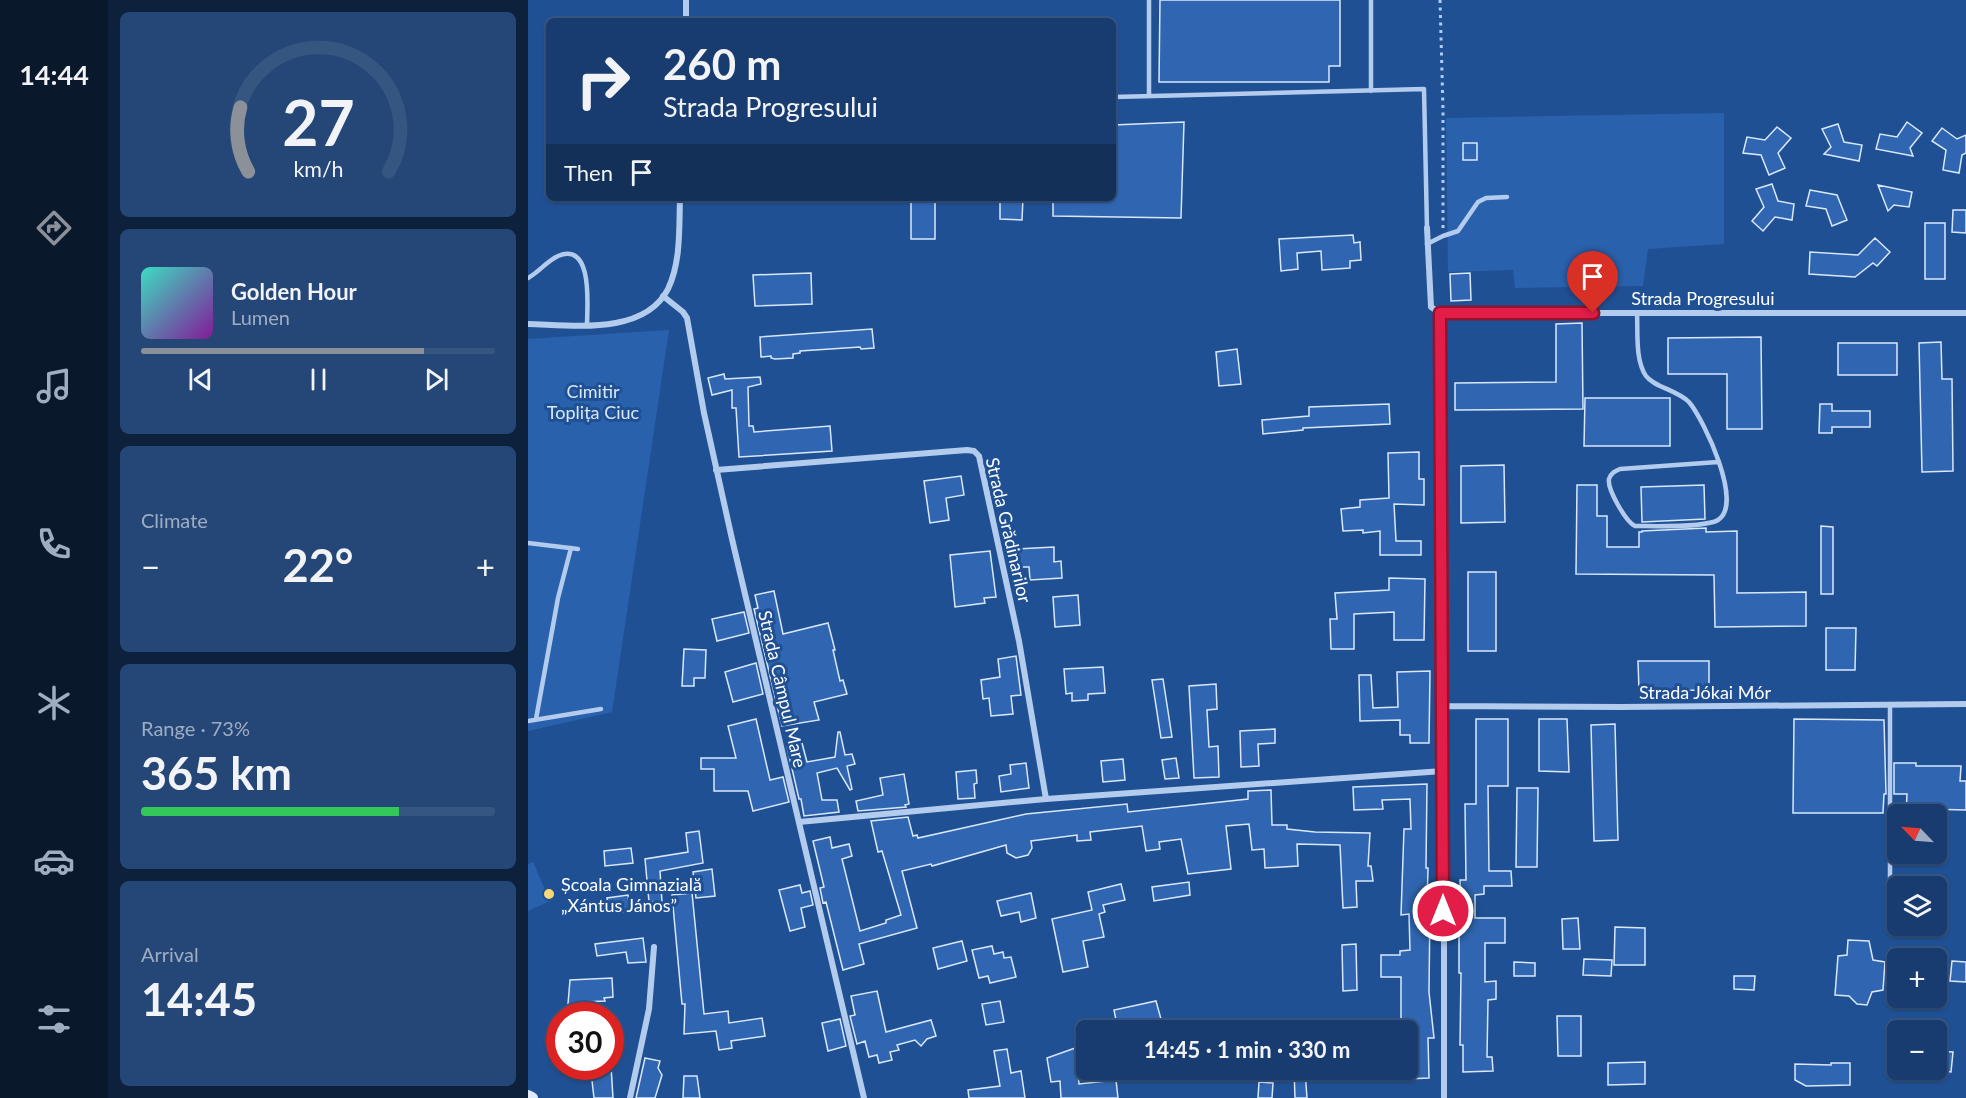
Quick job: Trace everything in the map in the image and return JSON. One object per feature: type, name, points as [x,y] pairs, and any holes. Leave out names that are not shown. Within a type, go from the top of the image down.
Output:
[{"type":"street","points":[[686,0],[686,18]]},
{"type":"street","points":[[528,324],[616,324],[630,319],[655,304],[668,288],[676,263],[680,201]]},
{"type":"street","points":[[1427,228],[1431,307],[1440,313],[1444,706],[1444,1098]]},
{"type":"street","name":"Strada Câmpul Mare","points":[[663,296],[684,312],[687,318],[716,470],[864,1098]]},
{"type":"street","name":"Strada Progresului","points":[[1440,313],[1966,313]]},
{"type":"street","name":"Strada Grădinarilor","points":[[716,470],[967,450],[979,456],[1019,641],[1046,799]]},
{"type":"street","name":"Strada Jókai Mór","points":[[1444,706],[1966,704]]},
{"type":"street","points":[[799,822],[1046,799],[1443,771]]},
{"type":"street","points":[[630,1098],[649,1009],[654,947]]},
{"type":"lane","points":[[1149,0],[1149,96]]},
{"type":"lane","points":[[1371,0],[1371,91]]},
{"type":"lane","points":[[1116,97],[1424,89],[1427,228]]},
{"type":"lane","points":[[1427,244],[1461,229],[1475,206],[1482,200],[1507,197]]},
{"type":"lane","points":[[528,278],[561,255],[571,255],[580,260],[587,280],[587,325]]},
{"type":"lane","points":[[1637,313],[1639,356],[1645,375],[1651,381],[1681,395],[1700,418],[1718,462],[1726,486],[1727,502],[1726,511],[1722,517],[1709,524],[1635,526],[1625,518],[1609,485],[1613,472],[1620,469],[1718,462]]},
{"type":"lane","points":[[528,543],[578,549]]},
{"type":"lane","points":[[536,719],[558,598],[571,548]]},
{"type":"lane","points":[[1890,705],[1890,876]]},
{"type":"lane","points":[[528,721],[601,709]]},
{"type":"path","points":[[1440,0],[1443,236]]},
{"type":"green space","points":[[1724,113],[1724,244],[1648,249],[1643,286],[1515,288],[1513,270],[1448,272],[1446,118]]},
{"type":"green space","name":"Cimitir Toplița Ciuc","points":[[669,330],[612,712],[528,731],[528,339]]},
{"type":"green space","points":[[533,862],[550,901],[528,911],[528,864]]},
{"type":"building","points":[[1160,0],[1340,0],[1340,66],[1329,66],[1329,82],[1159,82]]},
{"type":"building","points":[[1184,122],[1181,218],[1053,216],[1053,201],[1116,201],[1116,125]]},
{"type":"building","points":[[1907,122],[1922,133],[1910,148],[1913,156],[1876,149],[1880,134],[1897,137]]},
{"type":"building","points":[[1838,124],[1844,142],[1862,145],[1859,161],[1824,154],[1831,147],[1822,129]]},
{"type":"building","points":[[1777,127],[1791,138],[1778,153],[1785,168],[1769,175],[1761,155],[1743,153],[1747,137],[1765,140]]},
{"type":"building","points":[[1942,128],[1957,139],[1966,135],[1966,153],[1962,155],[1959,173],[1943,170],[1946,150],[1932,141]]},
{"type":"building","points":[[1463,143],[1477,143],[1477,160],[1463,160]]},
{"type":"building","points":[[1772,184],[1778,201],[1794,204],[1792,220],[1775,217],[1763,231],[1752,221],[1764,207],[1756,189]]},
{"type":"building","points":[[1878,185],[1912,192],[1909,207],[1894,205],[1888,211]]},
{"type":"building","points":[[1810,190],[1837,195],[1847,220],[1832,226],[1826,209],[1806,206]]},
{"type":"building","points":[[911,201],[935,201],[935,239],[911,239]]},
{"type":"building","points":[[1000,201],[1023,201],[1022,220],[1000,219]]},
{"type":"building","points":[[1953,210],[1966,210],[1966,233],[1952,232]]},
{"type":"building","points":[[1925,223],[1945,223],[1945,279],[1925,279]]},
{"type":"building","points":[[1353,235],[1354,243],[1360,242],[1361,260],[1350,261],[1350,268],[1322,270],[1321,251],[1297,253],[1298,269],[1281,271],[1279,239]]},
{"type":"building","points":[[1875,238],[1890,252],[1877,266],[1873,263],[1855,277],[1809,274],[1810,252],[1858,255]]},
{"type":"building","points":[[811,273],[812,304],[755,306],[753,275]]},
{"type":"building","points":[[1470,273],[1471,300],[1451,301],[1450,274]]},
{"type":"building","points":[[1582,323],[1583,409],[1455,410],[1455,383],[1556,382],[1556,324]]},
{"type":"building","points":[[872,329],[874,348],[800,351],[800,353],[793,354],[793,358],[761,357],[760,337]]},
{"type":"building","points":[[1761,337],[1762,429],[1727,429],[1727,374],[1668,374],[1668,338]]},
{"type":"building","points":[[1941,342],[1942,379],[1952,379],[1953,471],[1922,472],[1919,343]]},
{"type":"building","points":[[1838,343],[1897,343],[1897,375],[1838,375]]},
{"type":"building","points":[[1237,349],[1241,384],[1219,386],[1216,352]]},
{"type":"building","points":[[724,374],[725,379],[760,377],[761,384],[748,387],[749,426],[753,426],[754,432],[830,426],[832,451],[739,457],[736,408],[732,408],[732,390],[712,395],[708,378]]},
{"type":"building","points":[[1585,398],[1670,398],[1670,446],[1584,446]]},
{"type":"building","points":[[1389,404],[1390,424],[1303,428],[1303,430],[1263,434],[1262,420],[1309,416],[1309,407]]},
{"type":"building","points":[[1820,404],[1832,404],[1832,411],[1870,411],[1870,427],[1832,427],[1832,433],[1819,433]]},
{"type":"building","points":[[1419,452],[1419,479],[1424,479],[1424,505],[1394,504],[1396,541],[1421,541],[1421,555],[1380,555],[1380,531],[1363,533],[1363,530],[1343,531],[1341,509],[1360,507],[1360,500],[1389,498],[1388,453]]},
{"type":"building","points":[[1504,465],[1505,522],[1461,523],[1461,466]]},
{"type":"building","points":[[961,476],[964,495],[946,498],[949,520],[930,523],[924,481]]},
{"type":"building","points":[[1577,485],[1597,485],[1597,516],[1607,516],[1607,547],[1639,547],[1639,532],[1642,531],[1706,528],[1706,532],[1737,531],[1737,593],[1806,592],[1806,626],[1715,627],[1714,575],[1576,574]]},
{"type":"building","points":[[1704,485],[1705,519],[1642,522],[1641,487]]},
{"type":"building","points":[[1821,526],[1833,527],[1833,594],[1821,594]]},
{"type":"building","points":[[1054,547],[1054,562],[1061,561],[1062,578],[1030,580],[1029,567],[1015,567],[1014,549]]},
{"type":"building","points":[[990,551],[996,597],[984,598],[985,603],[955,607],[950,555]]},
{"type":"building","points":[[1468,572],[1496,572],[1496,651],[1468,651]]},
{"type":"building","points":[[1389,578],[1425,579],[1424,640],[1394,640],[1394,612],[1354,614],[1354,649],[1331,649],[1330,619],[1337,619],[1335,593],[1389,590]]},
{"type":"building","points":[[774,591],[783,634],[828,623],[840,681],[843,680],[847,694],[814,702],[819,720],[782,726],[754,609],[758,608],[755,595]]},
{"type":"building","points":[[1078,595],[1080,625],[1055,627],[1053,597]]},
{"type":"building","points":[[744,612],[749,633],[717,641],[712,619]]},
{"type":"building","points":[[1826,628],[1856,628],[1855,670],[1826,670]]},
{"type":"building","points":[[684,649],[706,650],[705,678],[694,678],[694,686],[682,686]]},
{"type":"building","points":[[1016,656],[1021,695],[1011,696],[1013,714],[991,716],[989,698],[983,699],[981,680],[1000,677],[998,659]]},
{"type":"building","points":[[1638,661],[1709,661],[1709,690],[1639,691]]},
{"type":"building","points":[[756,663],[763,694],[733,702],[725,672]]},
{"type":"building","points":[[1103,667],[1105,693],[1088,694],[1088,700],[1072,701],[1072,693],[1066,694],[1064,669]]},
{"type":"building","points":[[1430,671],[1429,743],[1410,743],[1410,735],[1400,735],[1400,720],[1360,721],[1359,675],[1371,675],[1373,708],[1398,707],[1397,672]]},
{"type":"building","points":[[1163,679],[1172,737],[1161,738],[1152,680]]},
{"type":"building","points":[[1216,684],[1217,709],[1207,710],[1209,747],[1218,746],[1219,777],[1194,778],[1189,686]]},
{"type":"building","points":[[756,719],[770,780],[783,777],[789,802],[753,811],[748,791],[714,791],[714,769],[701,769],[701,758],[736,758],[728,726]]},
{"type":"building","points":[[1476,719],[1508,719],[1508,786],[1488,786],[1489,871],[1511,871],[1512,886],[1484,886],[1484,894],[1475,895],[1475,918],[1505,918],[1505,943],[1485,943],[1485,982],[1496,981],[1496,999],[1488,1000],[1487,1057],[1492,1057],[1493,1071],[1463,1072],[1463,1045],[1460,1045],[1460,880],[1466,880],[1465,804],[1476,804]]},
{"type":"building","points":[[1539,719],[1567,719],[1569,772],[1539,771]]},
{"type":"building","points":[[1794,719],[1884,720],[1886,794],[1884,794],[1883,813],[1793,813]]},
{"type":"building","points":[[1615,724],[1618,840],[1594,841],[1591,725]]},
{"type":"building","points":[[1275,729],[1275,743],[1258,744],[1259,766],[1241,767],[1240,731]]},
{"type":"building","points":[[838,732],[840,732],[845,755],[852,754],[855,764],[847,766],[852,789],[850,790],[837,768],[817,773],[822,800],[837,800],[839,812],[804,816],[787,747],[802,743],[807,762],[835,757]]},
{"type":"building","points":[[1176,758],[1179,778],[1165,779],[1162,760]]},
{"type":"building","points":[[1123,759],[1125,780],[1103,782],[1101,761]]},
{"type":"building","points":[[1026,763],[1029,788],[1001,792],[999,776],[1011,774],[1010,765]]},
{"type":"building","points":[[1894,763],[1916,763],[1916,766],[1961,766],[1960,781],[1966,781],[1966,810],[1947,810],[1947,804],[1906,804],[1907,794],[1894,794]]},
{"type":"building","points":[[976,770],[975,798],[958,799],[956,772]]},
{"type":"building","points":[[904,774],[909,804],[905,805],[906,807],[858,811],[856,801],[883,795],[880,778]]},
{"type":"building","points":[[1427,784],[1426,868],[1428,868],[1427,906],[1430,906],[1429,992],[1434,1038],[1428,1038],[1429,1078],[1418,1078],[1418,1020],[1401,1020],[1401,977],[1381,977],[1381,955],[1400,955],[1400,951],[1410,950],[1409,914],[1401,915],[1404,829],[1411,829],[1410,799],[1382,800],[1383,809],[1354,810],[1353,787]]},
{"type":"building","points":[[1517,788],[1538,788],[1537,867],[1516,867]]},
{"type":"building","points":[[1271,790],[1272,825],[1287,825],[1287,829],[1315,832],[1370,833],[1368,866],[1371,866],[1373,881],[1356,881],[1357,907],[1343,908],[1340,845],[1297,844],[1298,866],[1265,868],[1264,849],[1252,850],[1249,824],[1226,826],[1231,869],[1188,874],[1181,839],[1159,842],[1160,849],[1146,851],[1142,826],[1090,832],[1091,840],[1077,841],[1077,835],[1031,841],[1032,848],[1028,855],[1016,858],[1007,853],[1006,845],[932,866],[931,864],[902,871],[917,928],[859,944],[864,964],[843,970],[826,902],[823,903],[820,888],[824,887],[813,841],[830,837],[832,848],[849,844],[852,856],[842,859],[860,931],[886,923],[886,920],[901,915],[882,851],[878,852],[871,821],[908,817],[913,836],[917,835],[918,838],[1026,814],[1127,804],[1128,812],[1248,799],[1248,791]]},
{"type":"building","points":[[699,831],[703,863],[660,871],[662,902],[649,902],[645,859],[688,852],[686,833]]},
{"type":"building","points":[[631,848],[633,863],[605,866],[604,851]]},
{"type":"building","points":[[712,869],[715,896],[696,898],[693,872]]},
{"type":"building","points":[[1189,882],[1190,895],[1154,901],[1152,887]]},
{"type":"building","points":[[1121,884],[1125,900],[1103,905],[1105,912],[1099,914],[1104,937],[1083,941],[1088,967],[1063,972],[1052,919],[1092,910],[1088,892]]},
{"type":"building","points":[[800,885],[802,893],[810,891],[813,905],[801,908],[805,927],[790,931],[779,890]]},
{"type":"building","points":[[692,893],[704,1014],[728,1011],[729,1023],[762,1018],[765,1036],[731,1041],[732,1048],[719,1050],[716,1031],[684,1034],[685,1004],[682,1004],[672,895]]},
{"type":"building","points":[[1031,893],[1036,918],[1021,922],[1019,912],[1001,916],[997,901]]},
{"type":"building","points":[[628,895],[630,911],[609,913],[607,898]]},
{"type":"building","points":[[1578,918],[1580,949],[1563,949],[1562,919]]},
{"type":"building","points":[[1615,927],[1645,928],[1645,965],[1614,965]]},
{"type":"building","points":[[643,938],[646,962],[628,963],[626,952],[597,956],[595,944]]},
{"type":"building","points":[[1848,940],[1869,941],[1873,960],[1885,962],[1883,990],[1872,992],[1867,1005],[1857,1004],[1849,996],[1835,995],[1838,956],[1847,955]]},
{"type":"building","points":[[962,941],[967,961],[938,969],[933,948]]},
{"type":"building","points":[[1356,944],[1357,990],[1343,991],[1342,945]]},
{"type":"building","points":[[992,946],[994,954],[1003,952],[1004,958],[1011,957],[1016,977],[990,983],[988,976],[979,978],[972,950]]},
{"type":"building","points":[[1584,959],[1612,960],[1611,976],[1583,975]]},
{"type":"building","points":[[1952,961],[1966,962],[1966,982],[1950,981]]},
{"type":"building","points":[[1514,962],[1535,963],[1535,976],[1514,976]]},
{"type":"building","points":[[1734,976],[1755,976],[1754,990],[1734,989]]},
{"type":"building","points":[[612,978],[613,997],[604,998],[605,1001],[568,1002],[570,980]]},
{"type":"building","points":[[877,991],[886,1032],[931,1020],[936,1036],[927,1039],[921,1046],[915,1040],[897,1045],[899,1050],[890,1052],[892,1060],[879,1063],[877,1055],[869,1057],[865,1041],[857,1044],[850,1016],[855,1015],[851,996]]},
{"type":"building","points":[[1000,1001],[1004,1022],[986,1025],[982,1004]]},
{"type":"building","points":[[1156,1001],[1161,1020],[1116,1020],[1114,1010]]},
{"type":"building","points":[[1557,1016],[1581,1016],[1581,1056],[1558,1056]]},
{"type":"building","points":[[840,1019],[846,1046],[828,1051],[822,1023]]},
{"type":"building","points":[[1076,1048],[1076,1080],[1079,1080],[1079,1084],[1116,1080],[1118,1098],[1061,1098],[1060,1081],[1051,1082],[1047,1058]]},
{"type":"building","points":[[1007,1049],[1011,1073],[1021,1071],[1025,1098],[969,1098],[968,1090],[1000,1086],[994,1051]]},
{"type":"building","points":[[1947,1052],[1953,1052],[1951,1072],[1947,1071]]},
{"type":"building","points":[[645,1058],[660,1061],[658,1068],[662,1075],[655,1098],[636,1098]]},
{"type":"building","points":[[1645,1062],[1645,1084],[1608,1085],[1608,1063]]},
{"type":"building","points":[[1831,1063],[1850,1063],[1850,1085],[1806,1086],[1795,1080],[1795,1064],[1831,1065]]},
{"type":"building","points":[[684,1076],[697,1076],[700,1098],[683,1098]]},
{"type":"building","points":[[592,1080],[612,1080],[613,1098],[594,1098]]},
{"type":"building","points":[[1294,1080],[1306,1080],[1307,1098],[1295,1098]]},
{"type":"building","points":[[1259,1082],[1273,1083],[1272,1098],[1258,1098]]},
{"type":"place","name":"Școala Gimnazială „Xántus János”","points":[[549,894]]},
{"type":"route","points":[[1443,911],[1444,706],[1440,313],[1593,313]]}]
